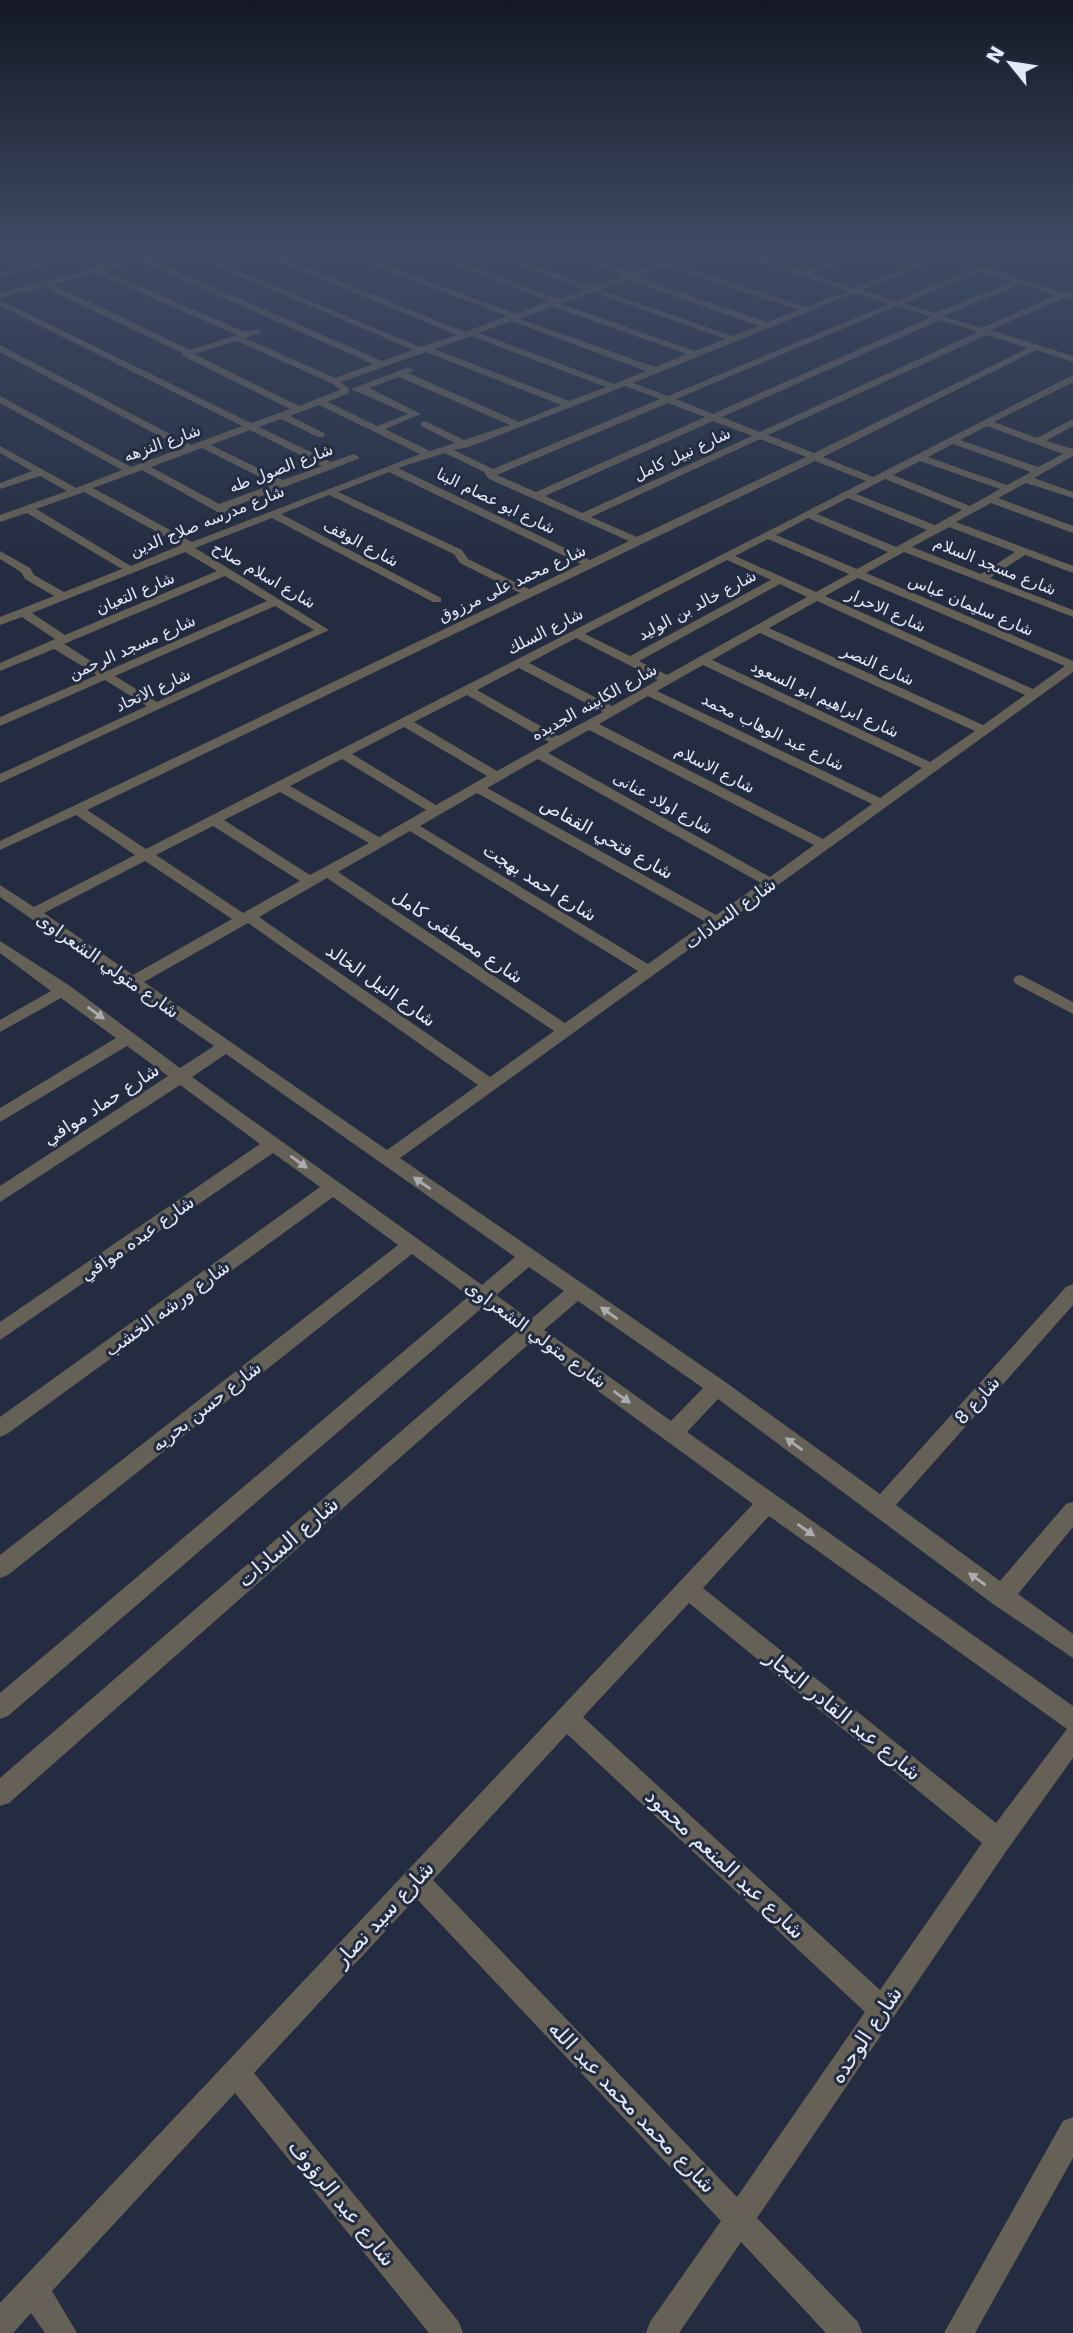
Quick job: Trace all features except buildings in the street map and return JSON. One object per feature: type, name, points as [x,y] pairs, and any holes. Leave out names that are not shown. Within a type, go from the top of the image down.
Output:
[{"type":"street","points":[[21,359],[191,449]]},
{"type":"street","points":[[113,359],[330,466]]},
{"type":"street","points":[[196,359],[300,410]]},
{"type":"street","points":[[286,359],[336,382],[346,390]]},
{"type":"street","points":[[368,359],[380,364]]},
{"type":"street","points":[[336,382],[394,359]]},
{"type":"street","points":[[448,359],[570,405]]},
{"type":"street","points":[[537,359],[615,387]]},
{"type":"street","points":[[624,359],[656,371]]},
{"type":"street","name":"شارع مدرسه صلاح الدين","points":[[0,621],[328,491],[428,454],[519,425],[684,359]]},
{"type":"street","points":[[490,474],[763,359]]},
{"type":"street","points":[[536,496],[844,359]]},
{"type":"street","name":"شارع نبيل كامل","points":[[582,517],[924,359]]},
{"type":"street","name":"شارع محمد على مرزوق","points":[[0,846],[814,457],[1012,359]]},
{"type":"street","name":"شارع النزهه","points":[[0,519],[300,410],[346,390],[410,369]]},
{"type":"street","points":[[399,373],[519,425]]},
{"type":"street","name":"شارع السلك","points":[[33,912],[1073,378]]},
{"type":"street","points":[[626,383],[814,457],[972,510]]},
{"type":"street","points":[[360,387],[416,414],[377,429]]},
{"type":"street","points":[[0,399],[131,471]]},
{"type":"street","points":[[321,402],[428,454]]},
{"type":"street","points":[[283,416],[321,435]]},
{"type":"street","points":[[1038,441],[1073,422]]},
{"type":"street","points":[[987,423],[1070,455]]},
{"type":"street","points":[[424,424],[466,444]]},
{"type":"street","points":[[951,440],[1038,471]]},
{"type":"street","points":[[204,445],[283,484]]},
{"type":"street","points":[[447,450],[488,470],[490,474],[637,541]]},
{"type":"street","name":"شارع اسلام صلاح","points":[[3,453],[187,546],[321,626],[323,629],[320,633]]},
{"type":"street","name":"شارع الكابينه الجديده","points":[[132,982],[1070,455]]},
{"type":"street","name":"شارع الصول طه","points":[[219,508],[354,457]]},
{"type":"street","points":[[920,457],[1009,489]]},
{"type":"street","points":[[143,467],[246,523]]},
{"type":"street","name":"شارع ابو عصام البنا","points":[[389,468],[590,564]]},
{"type":"street","points":[[0,486],[40,472]]},
{"type":"street","points":[[1026,479],[1073,495]]},
{"type":"street","points":[[328,491],[458,552],[464,561],[527,592]]},
{"type":"street","points":[[847,494],[937,530]]},
{"type":"street","points":[[990,499],[1073,530]]},
{"type":"street","points":[[28,509],[129,569]]},
{"type":"street","name":"شارع الوقف","points":[[271,513],[437,600]]},
{"type":"street","name":"شارع مسجد السلام","points":[[807,514],[1073,614]]},
{"type":"street","points":[[949,523],[1073,570]]},
{"type":"street","name":"شارع سليمان عباس","points":[[767,535],[1073,665]]},
{"type":"street","points":[[982,578],[1024,551]]},
{"type":"street","points":[[0,554],[26,570],[29,577],[63,596]]},
{"type":"street","name":"شارع الاحرار","points":[[726,556],[1034,694]]},
{"type":"street","name":"شارع التعبان","points":[[0,667],[227,571]]},
{"type":"street","name":"شارع خالد بن الوليد","points":[[630,661],[780,580]]},
{"type":"street","name":"شارع مسجد الرحمن","points":[[0,722],[277,601]]},
{"type":"street","points":[[23,612],[59,642],[157,707]]},
{"type":"street","name":"شارع النصر","points":[[760,629],[984,730]]},
{"type":"street","name":"شارع الاتحاد","points":[[0,779],[320,633]]},
{"type":"street","points":[[575,633],[669,681]]},
{"type":"street","name":"شارع ابراهيم ابو السعود","points":[[704,661],[932,768]]},
{"type":"street","points":[[518,662],[613,712]]},
{"type":"street","name":"شارع السادات","points":[[387,1159],[1073,665]]},
{"type":"street","points":[[466,689],[559,743]]},
{"type":"street","name":"شارع عبد الوهاب محمد","points":[[649,692],[882,804]]},
{"type":"street","points":[[403,721],[498,777]]},
{"type":"street","name":"شارع الاسلام","points":[[590,725],[824,845]]},
{"type":"street","points":[[341,753],[437,811]]},
{"type":"street","name":"شارع اولاد عنانى","points":[[539,754],[771,883]]},
{"type":"street","points":[[278,785],[380,843]]},
{"type":"street","name":"شارع فتحي القفاص","points":[[478,788],[717,922]]},
{"type":"street","name":"شارع النيل الخالد","points":[[77,808],[246,918],[490,1086]]},
{"type":"street","points":[[212,819],[311,882]]},
{"type":"street","name":"شارع احمد بهجت","points":[[411,825],[649,971]]},
{"type":"street","name":"شارع مصطفى كامل","points":[[328,872],[565,1031]]},
{"type":"street","name":"شارع متولي الشعراوى","points":[[0,890],[717,1387],[1073,1647]]},
{"type":"street","name":"شارع متولي الشعراوى","points":[[0,946],[672,1434],[1073,1720]]},
{"type":"street","points":[[1021,980],[1073,1009]]},
{"type":"street","points":[[0,1027],[64,990]]},
{"type":"street","points":[[0,1116],[129,1038]]},
{"type":"street","name":"شارع حماد موافي","points":[[0,1195],[225,1047]]},
{"type":"street","name":"شارع عبده موافي","points":[[0,1332],[274,1143]]},
{"type":"street","name":"شارع ورشه الخشب","points":[[0,1428],[333,1187]]},
{"type":"street","name":"شارع حسن بحريه","points":[[0,1568],[412,1244]]},
{"type":"street","points":[[0,1708],[528,1257]]},
{"type":"street","name":"شارع السادات","points":[[0,1794],[576,1291]]},
{"type":"street","name":"شارع 8","points":[[880,1508],[1073,1292]]},
{"type":"street","points":[[672,1434],[717,1387]]},
{"type":"street","name":"شارع سيد نصار","points":[[0,2325],[768,1503]]},
{"type":"street","points":[[1001,1597],[1073,1511]]},
{"type":"street","name":"شارع عبد القادر النجار","points":[[688,1589],[998,1841]]},
{"type":"street","name":"شارع عبد المنعم محمود","points":[[567,1718],[883,2010]]},
{"type":"street","name":"شارع الوحده","points":[[661,2333],[998,1841],[1073,1738]]},
{"type":"street","name":"شارع محمد محمد عبد الله","points":[[416,1880],[848,2333]]},
{"type":"street","name":"شارع عبد الرؤوف","points":[[236,2073],[448,2333]]},
{"type":"street","points":[[959,2333],[1073,2131]]},
{"type":"street","points":[[33,2290],[62,2333]]}]
